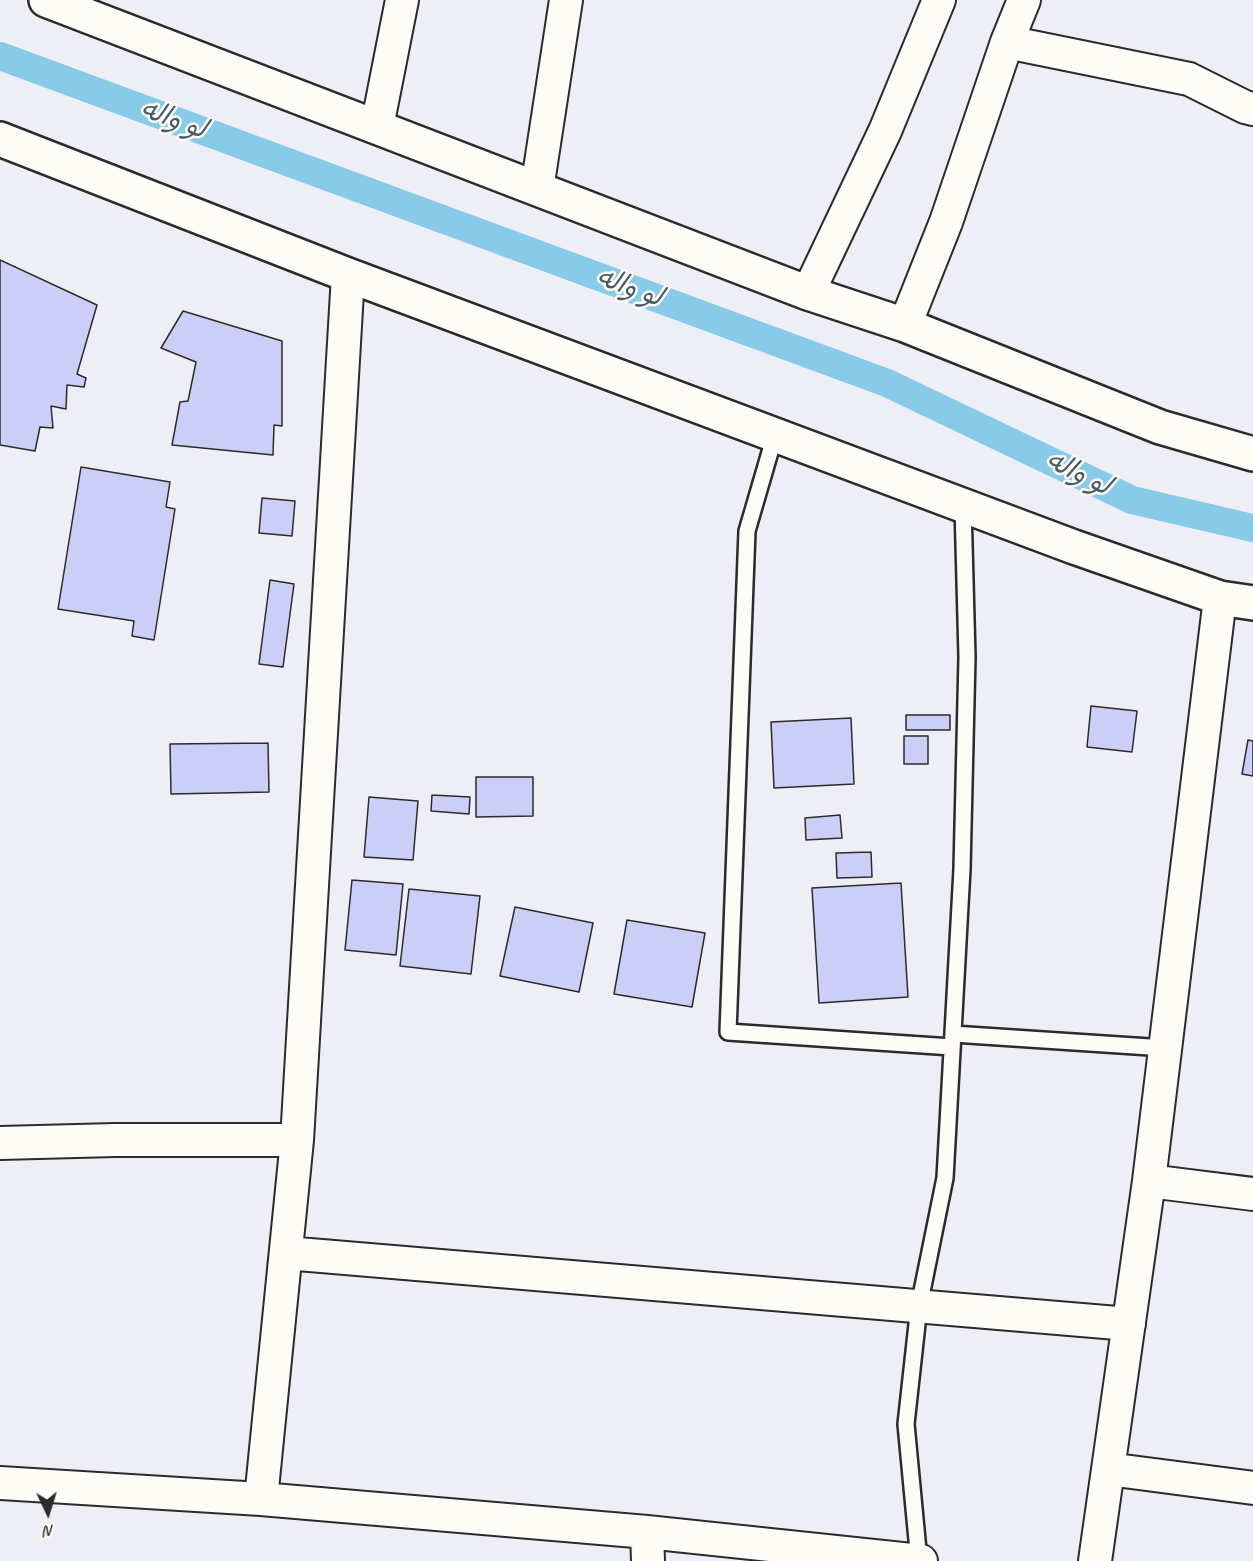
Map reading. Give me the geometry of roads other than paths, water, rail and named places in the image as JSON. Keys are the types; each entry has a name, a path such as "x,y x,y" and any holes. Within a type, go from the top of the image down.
{"street":[{"path":"46,0 807,293 905,325 1160,428 1253,454"},
{"path":"377,127 402,0"},
{"path":"537,189 566,0"},
{"path":"807,293 885,131 939,0"},
{"path":"905,325 946,222 1024,0"},
{"path":"1008,42 1189,80 1253,109"},
{"path":"0,139 348,275 963,506 1220,598 1253,603"},
{"path":"261,1499 297,1140 348,275"},
{"path":"1095,1561 1149,1181 1220,598"},
{"path":"0,1143 115,1140 297,1140"},
{"path":"1149,1181 1253,1194"},
{"path":"286,1253 1129,1324"},
{"path":"1108,1469 1253,1488"},
{"path":"0,1483 261,1499 648,1547 920,1561"}],"lane":[{"path":"775,435 747,531 728,1032 1165,1048"},
{"path":"920,1561 906,1424 919,1306 945,1179 962,869 967,657 963,506"}],"waterway":[{"name":"لو واله","path":"0,56 887,383 1132,500 1253,528"}]}
